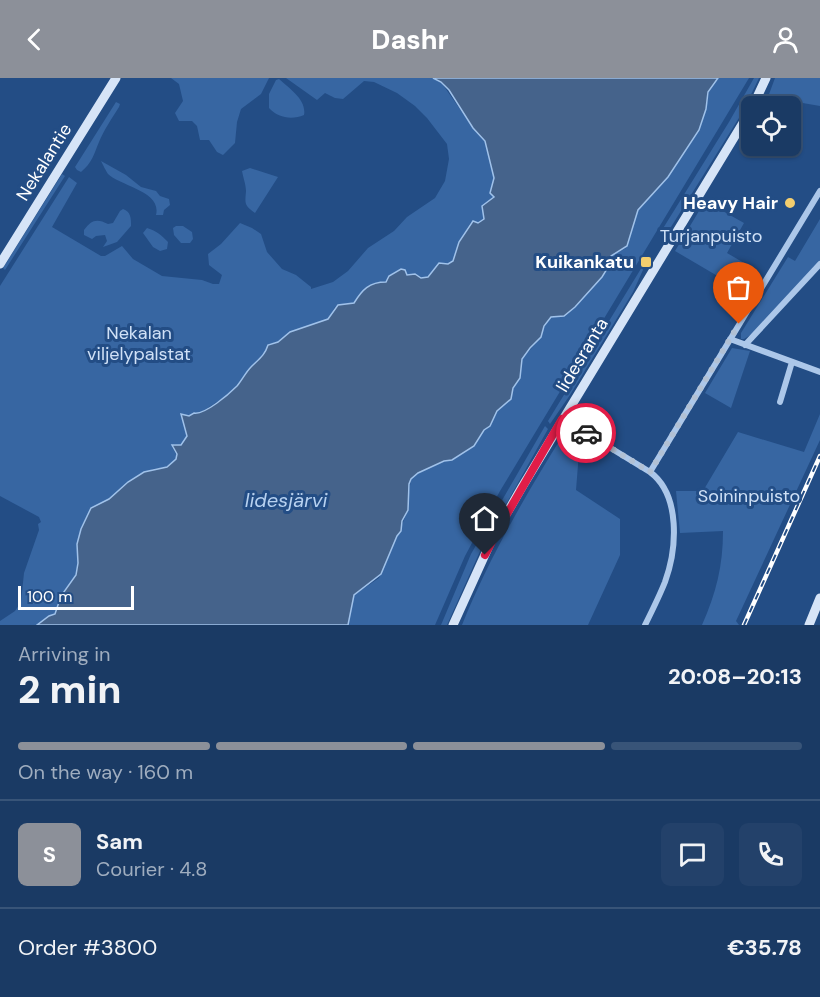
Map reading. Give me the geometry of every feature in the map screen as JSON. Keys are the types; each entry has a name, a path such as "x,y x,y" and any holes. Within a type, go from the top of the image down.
{"main road":[{"name":"Nekalantie","path":"0,264 116,78"},
{"name":"Iidesranta","path":"757,96 766,78"},
{"name":"Iidesranta","path":"453,625 493,537 741,125"},
{"path":"809,625 820,598"}],"street":[{"path":"650,472 820,191"},
{"path":"745,345 820,264"},
{"path":"730,339 820,372"},
{"path":"780,402 792,362"},
{"path":"562,419 650,472 661,481 671,502 672,553 665,581 645,625"}],"green space":[{"path":"171,78 269,78 261,94 241,109 235,143 223,155 217,152 209,140 200,140 197,126 192,121 179,121 175,113 183,101 179,84"},
{"name":"Nekalan viljelypalstat","path":"286,78 433,78 441,82 476,132 485,141 494,178 490,192 494,197 484,204 482,210 485,215 484,219 478,223 471,222 459,242 453,261 448,264 439,263 428,277 407,275 405,270 402,270 394,273 386,282 370,285 354,303 335,307 328,319 290,332 278,342 269,344 264,356 223,398 200,413 189,416 182,414 187,436 181,445 174,444 172,447 177,456 174,462 167,467 153,469 128,482 109,499 91,508 81,528 76,575 61,596 55,614 37,625 0,625 0,621 15,611 21,602 24,573 39,530 38,524 41,522 39,517 0,496 0,286 69,177 77,183 52,227 101,256 122,246 133,259 162,276 219,284 222,275 209,265 208,254 221,244 240,223 261,234 267,252 282,269 296,275 311,289 333,282 348,271 368,248 394,231 407,217 435,198 445,181 449,159 447,144 427,118 397,93 374,82 364,81 343,99 325,93 317,100"},
{"path":"718,78 749,78 500,491 465,556 435,625 348,625 354,595 379,578 385,565 409,508 411,479 418,473 444,461 452,460 474,446 484,430 490,426 497,411 511,398 513,388 520,378 522,359 542,336 543,329 551,317 561,316 575,307 608,269 611,256 626,248 638,210 668,177 699,130 709,92"},
{"path":"754,78 759,78 750,96 744,96"},
{"path":"775,78 820,78 820,106 801,103 801,96 768,96"},
{"path":"279,79 300,99 304,115 285,117 269,108 269,94 276,80"},
{"path":"741,101 741,115 666,235 662,230"},
{"path":"116,102 120,104 119,107 103,133 90,162 81,172 77,170 75,167"},
{"path":"101,161 126,175 141,187 156,191 160,196 169,199 170,205 164,210 163,215 156,215 153,200 147,195 108,174"},
{"path":"250,168 278,177 255,213 246,204 245,199 246,189 242,171"},
{"path":"62,174 65,176 5,270 3,268"},
{"name":"Turjanpuisto","path":"705,201 744,223 727,253 751,267 738,288 675,251"},
{"path":"123,209 131,218 131,226 117,242 103,247 107,241 105,235 92,239 84,235 84,230 92,222 113,223"},
{"path":"820,219 820,261 752,334 741,339 741,333 788,257 795,261"},
{"path":"183,226 192,232 193,239 190,243 181,243 174,235 173,228"},
{"path":"147,228 154,230 168,242 167,249 160,251 153,247 143,233"},
{"path":"642,267 643,270 633,292 550,424 548,421"},
{"path":"732,348 750,351 731,408 705,393"},
{"name":"Soininpuisto","path":"820,414 820,440 736,621 739,625 702,625 718,579 723,531 680,533 676,491 703,491 738,432 804,452"},
{"path":"545,426 548,429 481,549 447,625 441,625 471,554"},
{"path":"569,434 580,440 576,490 620,519 620,555 588,625 462,625 521,504 563,435"}],"water":[{"name":"Iidesjärvi","path":"433,78 718,78 708,92 706,109 699,130 668,177 638,210 627,246 611,256 602,277 575,307 564,316 551,317 544,326 541,337 522,359 520,378 513,388 511,399 497,411 490,426 484,430 474,446 452,460 444,461 418,473 411,479 408,510 402,521 401,531 381,574 354,595 348,625 37,625 55,614 61,596 76,575 77,544 91,508 109,499 128,482 144,472 167,467 176,459 177,454 172,445 181,445 187,436 181,414 189,416 199,413 217,403 237,386 268,345 278,342 290,332 328,319 338,305 354,303 371,285 386,282 389,276 401,269 405,270 407,275 428,277 439,263 448,264 453,261 459,242 473,221 478,223 484,219 482,206 494,197 490,193 494,178 485,141 473,128 449,90"}],"railway":[{"path":"744,625 820,456"}],"way so far":[{"path":"586,433 650,472 739,324"}],"place":[{"name":"Heavy Hair","path":"790,203"},
{"name":"Kuikankatu","path":"646,262"}],"route":[{"path":"485,555 493,537 562,419 586,433"}]}
